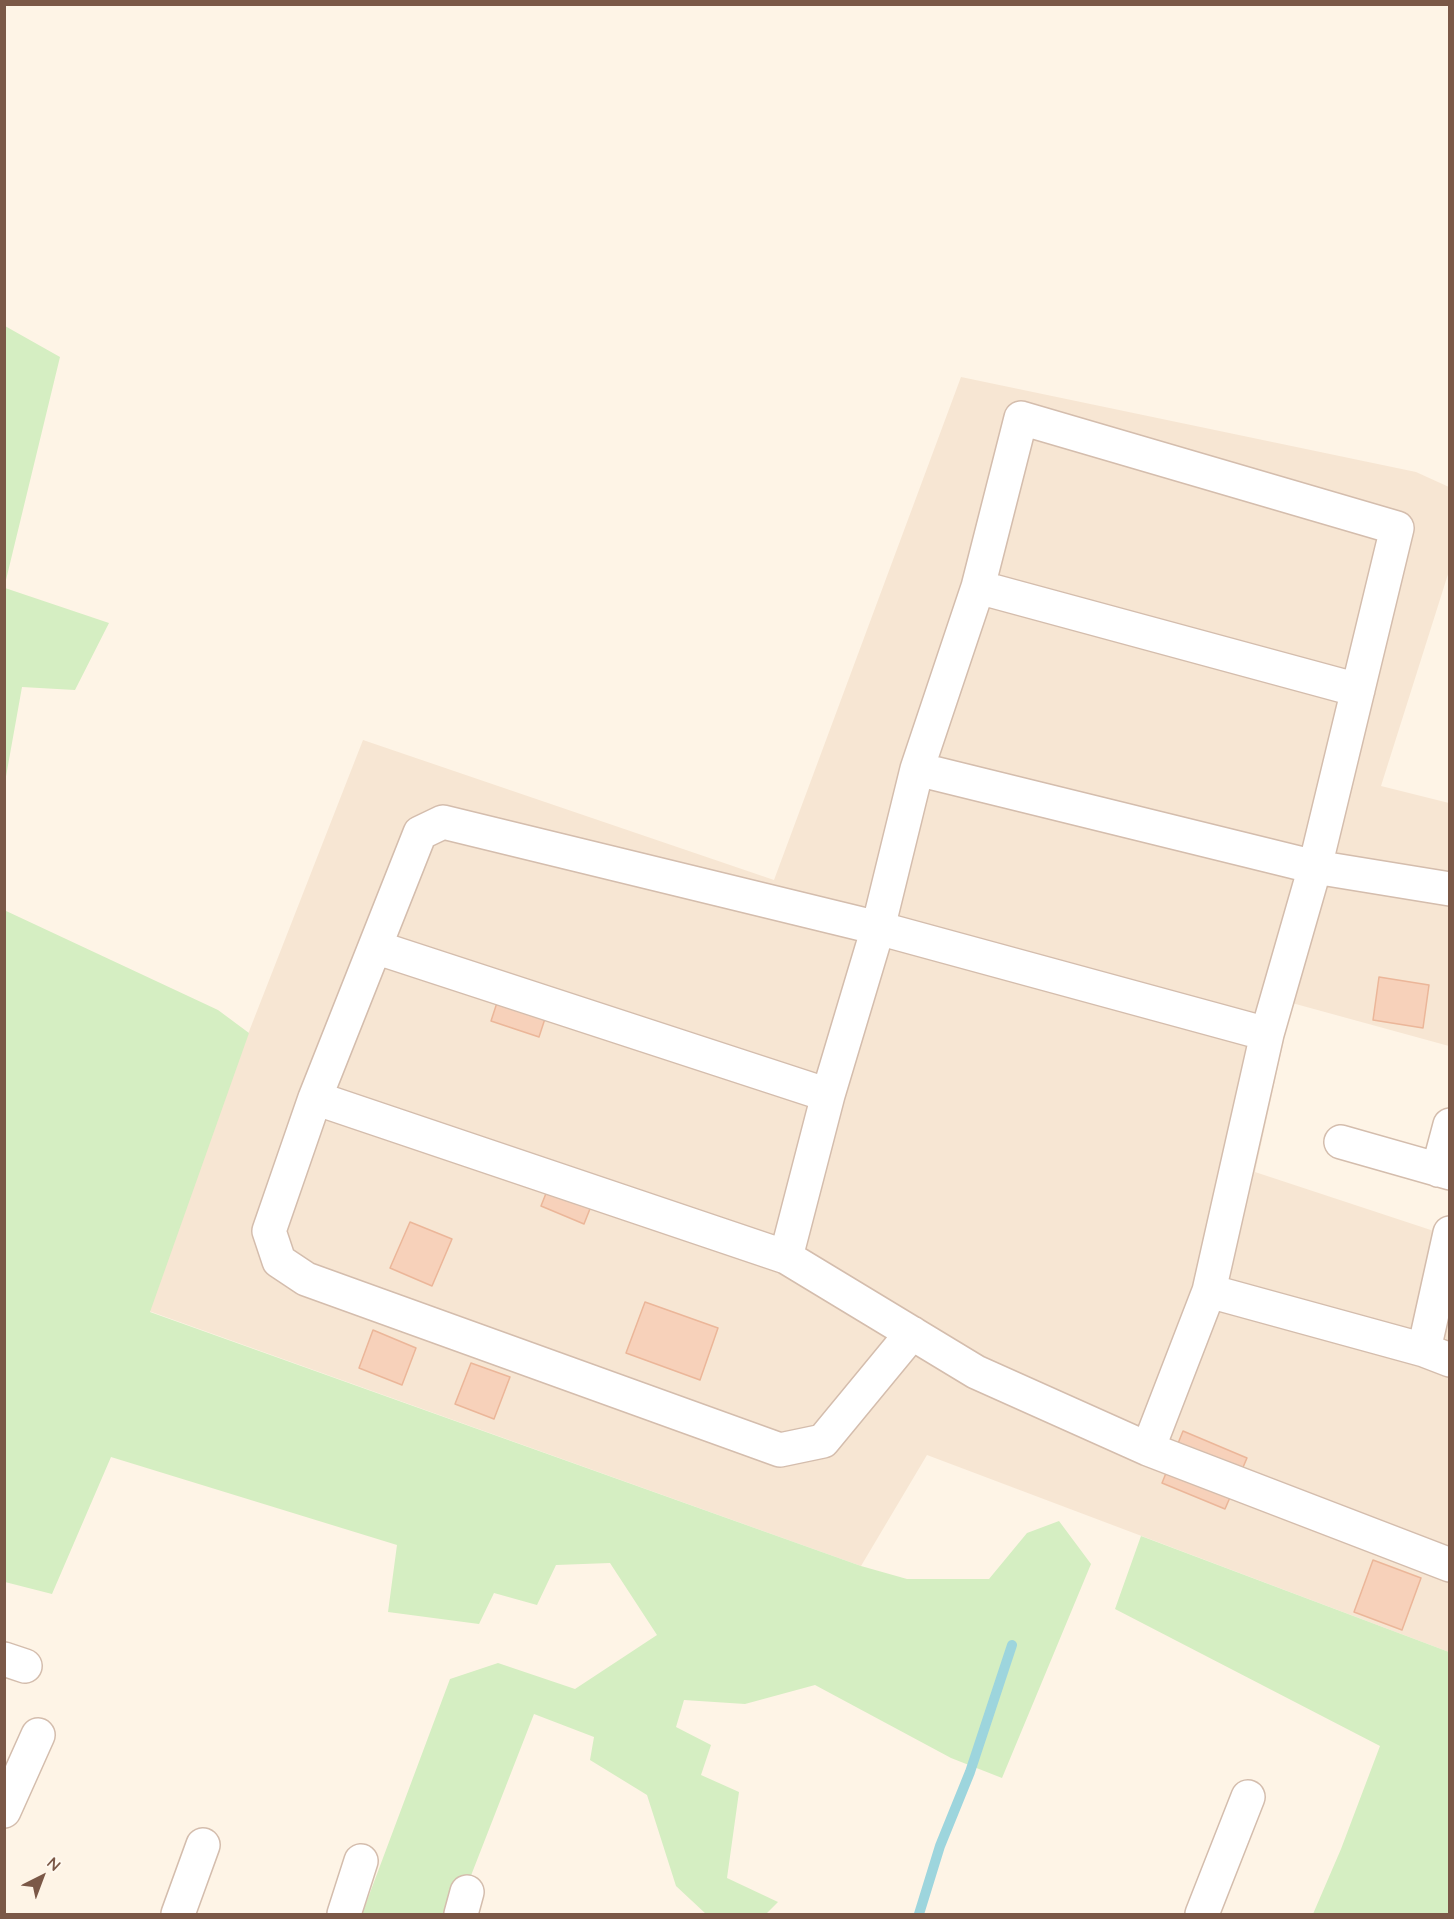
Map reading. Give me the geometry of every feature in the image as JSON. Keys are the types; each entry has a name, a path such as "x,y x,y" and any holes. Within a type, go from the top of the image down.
{"street":[{"path":"786,1257 828,1095 878,928 916,769 978,587 1021,418 1397,528 1315,867 1267,1034 1209,1292 1148,1449"},
{"path":"978,587 1358,690"},
{"path":"916,769 1315,867 1449,889"},
{"path":"912,1333 823,1441 780,1450 306,1279 279,1261 269,1232 315,1098 420,833 443,822 878,928 1267,1034"},
{"path":"375,947 828,1095"},
{"path":"315,1098 786,1257 976,1372 1148,1449 1449,1565"},
{"path":"1341,1142 1444,1172 1449,1125"},
{"path":"1209,1292 1437,1355 1449,1233"},
{"path":"4,1811 38,1735"},
{"path":"1202,1914 1248,1797"},
{"path":"178,1914 203,1845"},
{"path":"344,1914 361,1861"}],"shaded area":[{"path":"961,377 1416,472 1449,487 1449,571 1381,786 1449,803 1449,1046 1292,1003 1255,1172 1449,1236 1449,1652 927,1455 861,1566 149,1311 232,1075 363,740 774,880"}],"green space":[{"path":"5,326 60,357 5,584"},
{"path":"5,588 109,623 75,690 22,687 5,782"},
{"path":"4,910 218,1010 249,1033 150,1312 861,1566 907,1579 989,1579 1027,1533 1059,1521 1091,1564 1002,1778 951,1758 815,1685 745,1704 684,1700 676,1727 711,1745 701,1775 739,1792 727,1878 778,1902 766,1914 706,1914 676,1886 647,1795 590,1760 594,1737 534,1714 456,1914 362,1914 450,1679 498,1663 575,1689 657,1635 610,1563 556,1565 537,1605 494,1593 479,1624 388,1612 397,1545 111,1457 52,1594 5,1582"},
{"path":"1141,1536 1449,1652 1449,1914 1313,1914 1341,1849 1380,1746 1115,1609"}],"building":[{"path":"506,975 554,991 539,1037 491,1021"},
{"path":"1379,977 1429,985 1423,1028 1373,1020"},
{"path":"558,1163 601,1181 584,1224 541,1206"},
{"path":"410,1222 452,1239 432,1286 390,1268"},
{"path":"645,1302 718,1328 700,1380 626,1353"},
{"path":"373,1330 416,1348 402,1385 359,1368"},
{"path":"471,1363 510,1377 494,1419 455,1404"},
{"path":"1183,1431 1247,1458 1225,1509 1162,1483"},
{"path":"1373,1560 1421,1578 1402,1630 1354,1612"}],"waterway":[{"path":"919,1914 940,1846 970,1772 1012,1645"}]}
